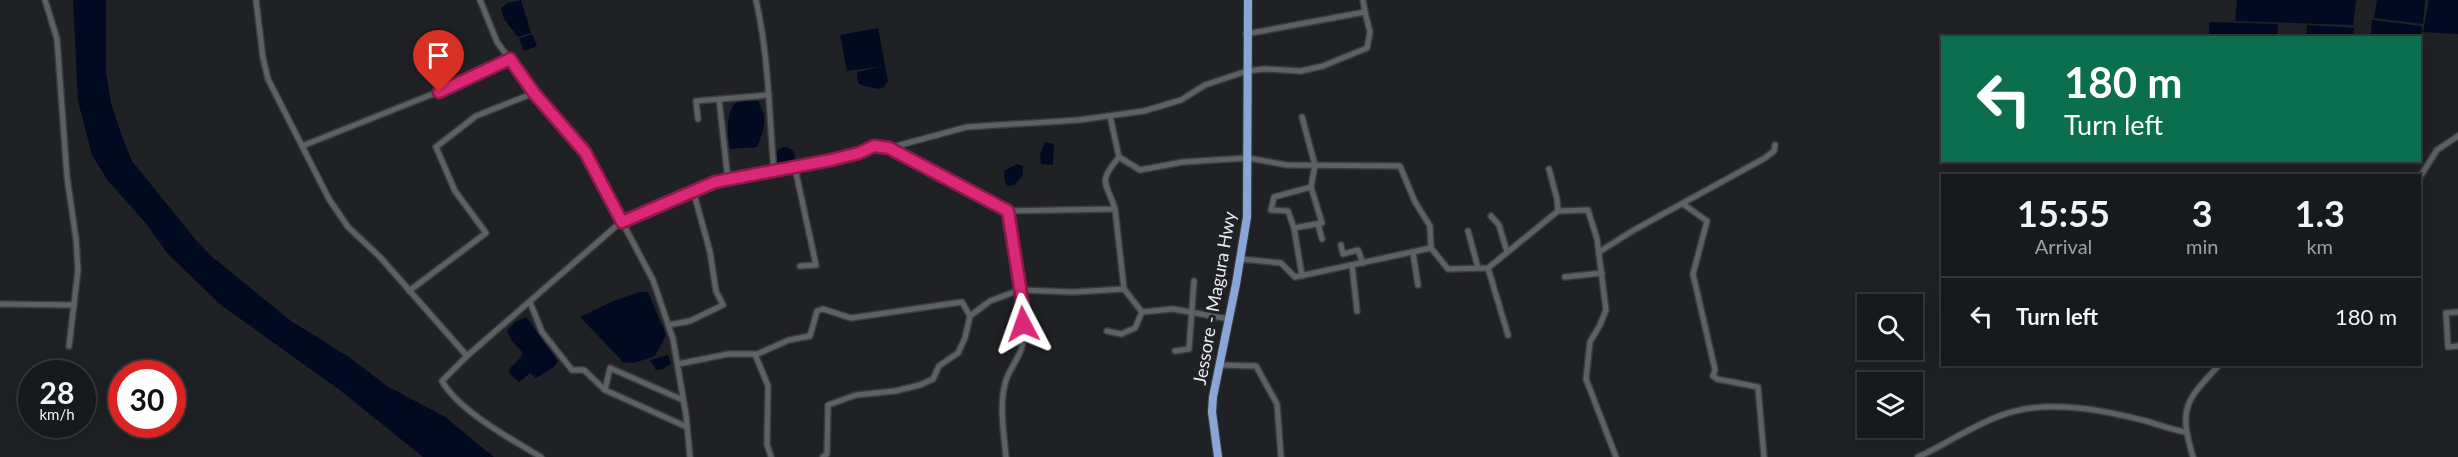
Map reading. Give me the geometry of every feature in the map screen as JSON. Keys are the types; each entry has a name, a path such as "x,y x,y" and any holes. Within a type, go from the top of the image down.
{"highway":[{"name":"Jessore - Magura Hwy","path":"1218,457 1212,412 1247,217 1246,34 1248,0"}],"street":[{"path":"45,0 57,39 68,177 76,239 78,270 69,346"},
{"path":"256,0 268,79 329,199 348,227 380,257 467,356"},
{"path":"480,0 497,42 534,93 585,152 653,280 678,364 690,457"},
{"path":"756,0 762,26 774,172"},
{"path":"889,148 967,127 1110,116 1144,111 1181,100 1204,85 1247,71 1264,69 1301,71 1323,66 1367,48 1370,32 1363,0"},
{"path":"1246,34 1365,12"},
{"path":"302,146 458,84 510,59"},
{"path":"409,291 486,233 455,191 436,147 476,116 534,93"},
{"path":"698,119 696,101 769,94"},
{"path":"719,99 728,180"},
{"path":"1110,116 1119,157 1140,170 1183,162 1248,158 1287,165 1400,166 1415,202 1430,226 1431,248 1448,268 1488,268 1558,211 1588,210 1599,252 1606,310 1590,342 1586,379 1598,405 1616,457"},
{"path":"1294,228 1322,223 1311,187 1315,165 1302,117"},
{"path":"2421,175 2437,150 2458,136"},
{"path":"1599,252 1634,230 1765,158 1774,151 1775,145"},
{"path":"542,457 463,407 448,393 442,381 467,356 622,222 693,190 728,180 859,153 874,146 889,148 1008,211 1115,209"},
{"path":"1119,157 1105,174 1105,188 1115,209 1124,289 1142,312"},
{"path":"795,168 816,265 800,266"},
{"path":"1549,168 1558,211"},
{"path":"1302,276 1294,228 1287,211 1271,210 1274,197 1311,187"},
{"path":"668,325 690,321 723,305 716,291 710,252 693,190"},
{"path":"1683,204 1707,222 1693,274 1715,370 1713,376 1717,379 1758,387 1764,457"},
{"path":"1006,457 1003,408 1005,382 1017,361 1023,343 1023,306 1008,211"},
{"path":"1491,216 1499,225 1507,252"},
{"path":"1318,224 1322,239"},
{"path":"1468,231 1478,268"},
{"path":"1341,245 1343,254 1358,250 1363,263"},
{"path":"1241,260 1281,263 1295,278 1431,248"},
{"path":"1413,253 1418,285"},
{"path":"1352,265 1357,311"},
{"path":"1488,268 1509,335"},
{"path":"1565,277 1602,273"},
{"path":"1175,351 1189,349 1194,281"},
{"path":"826,456 828,405 856,395 920,386 933,379 939,366 958,353 965,338 970,316 990,301 1020,290 1124,289"},
{"path":"530,302 542,332 572,370 584,370 605,390 687,427"},
{"path":"678,364 728,354 755,355 789,340 810,336 817,311 823,309 851,318 962,302 970,316"},
{"path":"0,304 74,305"},
{"path":"1142,312 1173,309 1229,319"},
{"path":"1107,331 1121,334 1135,328 1142,312"},
{"path":"2448,347 2446,313 2458,312"},
{"path":"2439,348 2458,346"},
{"path":"755,355 768,387 767,444 771,457"},
{"path":"1219,365 1256,366 1277,404 1281,457"},
{"path":"2193,457 2186,432 2185,416 2188,402 2218,366"},
{"path":"605,390 610,368 683,400"},
{"path":"1918,457 2006,413 2035,409 2066,408 2114,413 2186,432"}],"water":[{"path":"73,0 106,0 106,73 111,103 123,139 132,161 195,239 211,256 291,321 349,357 387,386 445,417 494,457 423,457 341,391 221,305 167,253 145,222 108,181 92,155 78,101"},
{"path":"521,0 531,33 518,37 504,19 501,8 508,3"},
{"path":"2237,0 2356,0 2353,25 2235,21"},
{"path":"2377,0 2425,0 2423,24 2374,18"},
{"path":"2429,0 2458,0 2458,34 2423,32"},
{"path":"2372,20 2422,26 2421,47 2421,36 2371,36"},
{"path":"2209,22 2278,24 2277,36 2209,36"},
{"path":"2307,25 2354,28 2353,36 2306,36"},
{"path":"878,28 888,81 884,87 878,89 858,83 857,72 884,66 847,71 840,35"},
{"path":"532,34 537,46 524,51 519,39"},
{"path":"758,101 764,118 762,135 757,147 730,149 728,125 730,114 735,103"},
{"path":"1045,142 1054,144 1053,165 1041,164 1040,154"},
{"path":"785,147 792,150 795,157 792,164 785,167 778,164 775,157 778,150"},
{"path":"1017,164 1023,166 1023,175 1014,185 1008,186 1005,182 1004,171"},
{"path":"640,292 648,292 666,335 655,356 634,363 623,362 580,317 613,301"},
{"path":"526,317 558,361 554,367 536,378 530,373 519,382 510,374 509,369 521,357 522,352 507,331 515,322"},
{"path":"668,355 671,364 656,370 650,360"}],"route":[{"path":"439,92 510,59 534,93 585,152 622,222 715,182 787,170 859,153 874,146 889,148 1008,211 1023,306 1023,324"}]}
